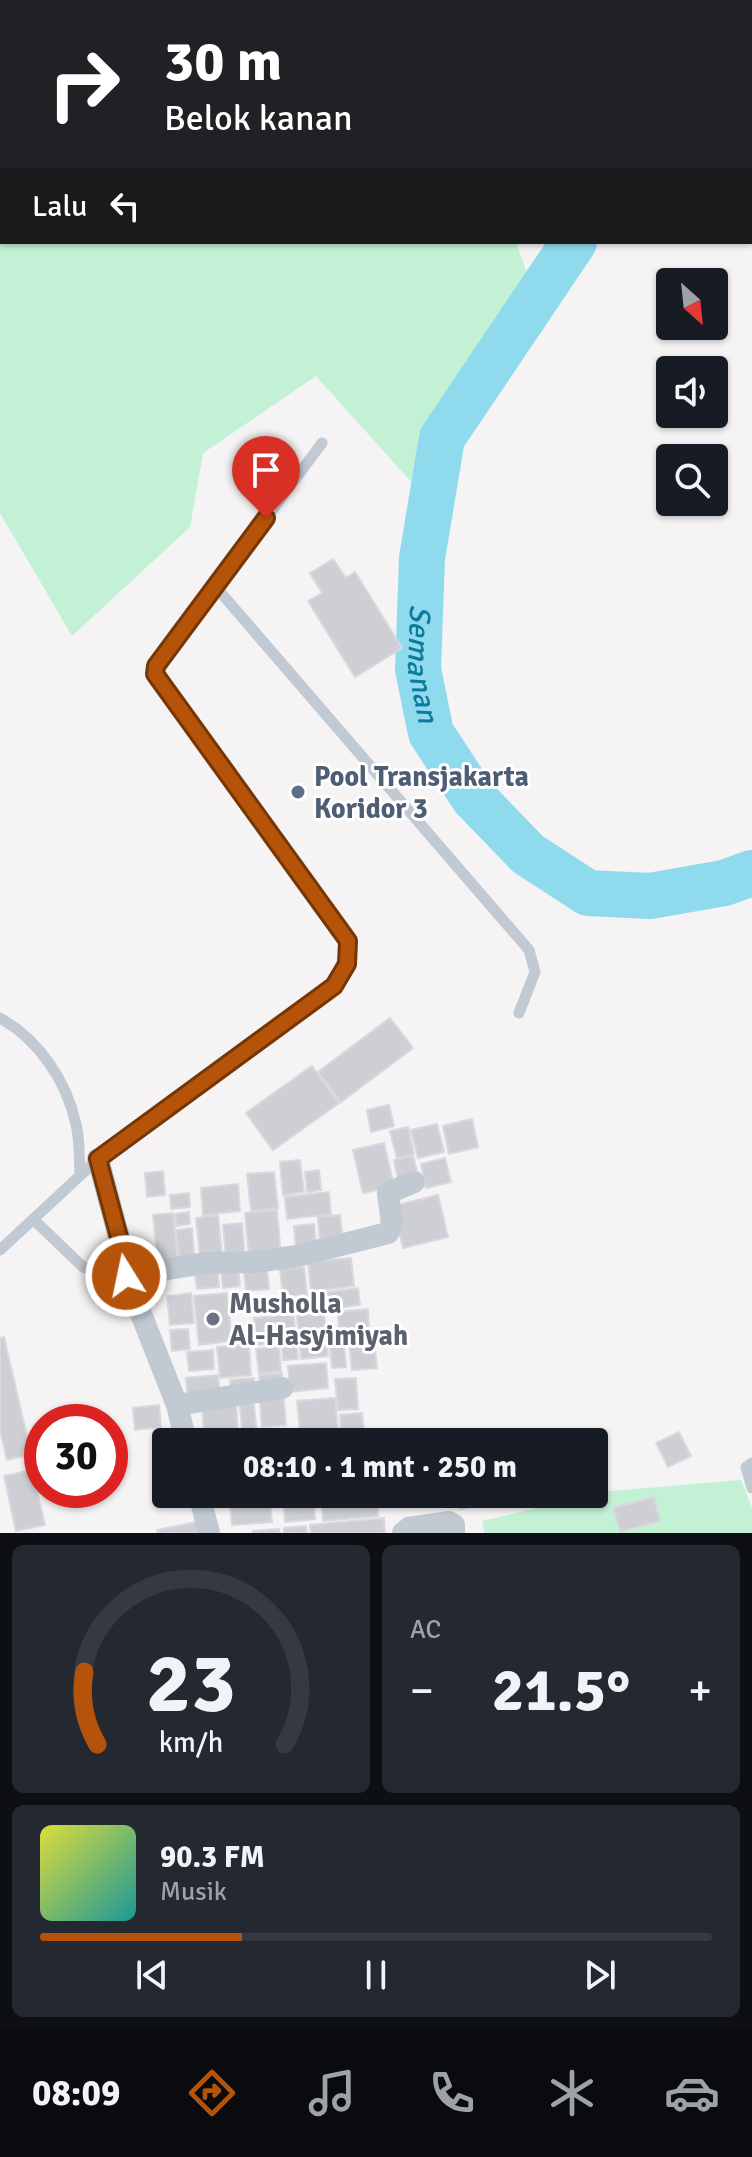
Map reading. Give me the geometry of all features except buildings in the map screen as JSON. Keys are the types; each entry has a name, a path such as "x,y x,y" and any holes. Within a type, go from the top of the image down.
{"street":[{"path":"98,1159 126,1276 177,1405 183,1428"},
{"path":"126,1276 205,1263 256,1262 297,1256 388,1233 392,1224 388,1193 414,1182"},
{"path":"177,1405 282,1388"},
{"path":"203,1508 209,1533"},
{"path":"403,1533 409,1528 449,1522 454,1525 454,1533"}],"lane":[{"path":"0,1250 98,1159 334,986 347,964 348,941 155,674 156,666 322,443"},
{"path":"215,586 529,950 535,972 519,1013"},
{"path":"0,1018 17,1028 47,1059 60,1081 76,1125 80,1174"},
{"path":"34,1220 83,1267 104,1276 126,1276"},
{"path":"752,1463 746,1467 752,1488"}],"green space":[{"path":"0,244 517,244 536,298 414,485 316,376 203,453 190,527 72,636 0,513"},
{"path":"741,1480 752,1508 752,1533 485,1533 482,1521 538,1508 608,1508 608,1492"}],"waterway":[{"name":"Semanan","path":"573,244 442,438 422,558 418,669 431,733 473,797 528,854 588,893 650,896 724,883 752,873"}],"place":[{"name":"Pool Transjakarta Koridor 3","path":"298,792"},
{"name":"Musholla Al-Hasyimiyah","path":"213,1319"}],"route":[{"path":"126,1276 98,1159 334,986 347,964 348,941 155,674 156,666 266,518"}]}
